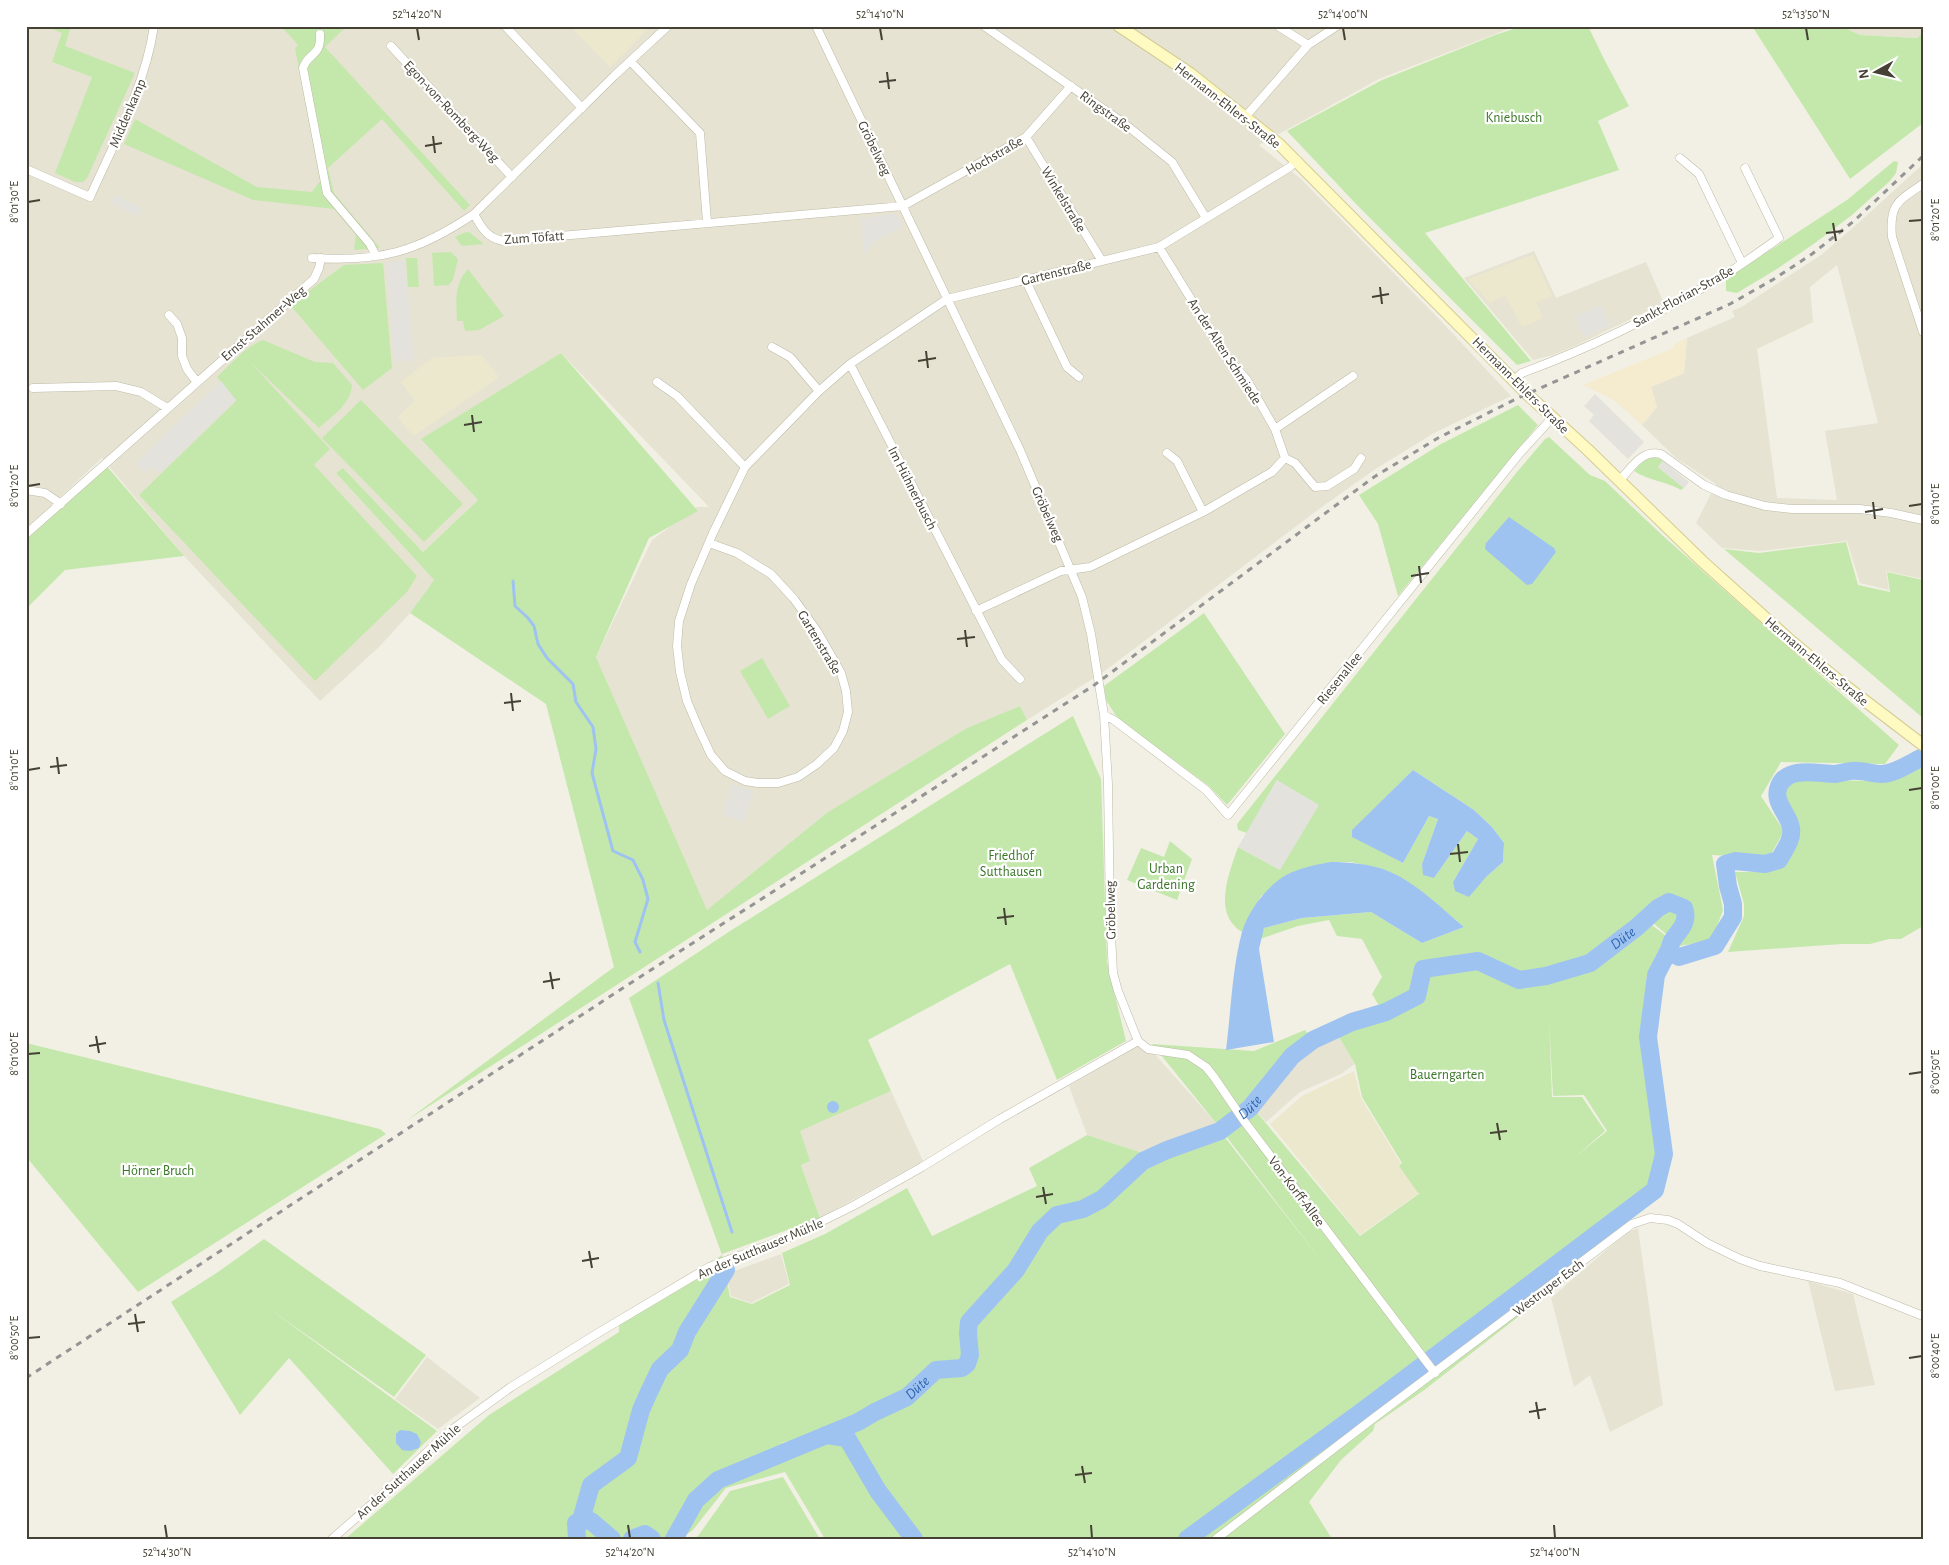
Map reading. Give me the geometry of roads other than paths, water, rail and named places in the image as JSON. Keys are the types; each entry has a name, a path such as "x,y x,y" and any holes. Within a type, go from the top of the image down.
{"street":[{"name":"Middenkamp","path":"26,169 90,197 142,80 150,54 154,26"},
{"path":"506,26 582,108"},
{"path":"320,34 318,51 305,63 303,68 327,193 370,244 376,256 410,249 430,240 474,214 668,26"},
{"name":"Gröbelweg","path":"816,26 1020,450 1072,570 1087,613 1104,715 1108,784 1110,954 1118,991 1138,1041"},
{"name":"Ringstraße","path":"984,26 1125,124 1172,162 1206,218"},
{"name":"Hermann-Ehlers-Straße","path":"1119,26 1191,74 1246,116 1297,160 1552,418 1620,480 1702,561 1791,641 1923,745"},
{"path":"1278,26 1308,45"},
{"path":"1246,116 1308,45 1337,26"},
{"name":"Egon-von-Romberg-Weg","path":"392,46 512,176"},
{"path":"632,62 700,132 707,222"},
{"name":"Hochstraße","path":"902,206 1026,137 1071,86"},
{"name":"Winkelstraße","path":"1026,137 1102,260"},
{"path":"1680,158 1699,174 1742,263"},
{"name":"Gartenstraße","path":"709,543 737,554 771,574 794,599 818,631 841,673 846,691 848,712 843,731 834,748 817,764 798,777 778,783 758,783 745,781 726,771 711,755 687,701 680,672 677,646 679,621 691,584 709,543 745,466 820,391 850,364 947,299 1158,247 1290,167 1297,160"},
{"name":"Sankt-Florian-Straße","path":"1514,380 1522,374 1582,350 1637,323 1719,278 1779,238 1745,168"},
{"path":"1923,184 1902,198 1894,208 1891,220 1892,236 1923,332"},
{"name":"Zum Töfatt","path":"474,214 481,228 488,235 495,240 503,241 902,206"},
{"name":"An der Alten Schmiede","path":"1158,247 1226,356 1247,380 1276,429 1285,458"},
{"name":"Ernst-Stahmer-Weg","path":"26,534 314,278 319,268 316,258 376,256"},
{"path":"1025,280 1067,367 1079,377"},
{"path":"169,315 177,324 182,338 182,356 187,368 196,381"},
{"path":"772,347 790,357 820,391"},
{"name":"Im Hühnerbusch","path":"850,364 1002,660 1020,679"},
{"path":"1276,429 1353,376"},
{"path":"657,382 677,396 745,466"},
{"path":"33,388 116,386 141,392 166,408"},
{"name":"Riesenallee","path":"1104,715 1114,720 1206,790 1228,815 1514,461 1552,418"},
{"path":"1620,480 1642,457 1655,452 1661,454 1704,485 1765,506 1792,509 1860,509 1923,520"},
{"path":"1167,453 1177,461 1203,512"},
{"path":"976,611 1061,571 1090,567 1203,512 1272,472 1285,458 1295,463 1314,486 1328,486 1354,469 1361,458"},
{"path":"26,490 45,493 61,504"},
{"name":"Von-Korff-Allee","path":"1138,1041 1148,1049 1188,1055 1214,1077 1234,1108 1433,1369"},
{"name":"An der Sutthauser Mühle","path":"332,1539 380,1497 446,1434 511,1387 590,1338 709,1267 788,1238 853,1206 922,1167 1000,1119 1138,1041"},
{"name":"Westruper Esch","path":"1216,1539 1433,1369 1632,1224 1650,1218 1673,1222 1707,1243 1760,1266 1840,1283 1923,1316"}],"water":[{"path":"1509,517 1554,548 1556,552 1532,584 1527,585 1485,549 1486,543"},
{"path":"1413,770 1474,810 1492,827 1504,843 1503,862 1486,877 1469,897 1455,891 1453,882 1478,839 1467,831 1434,878 1423,875 1422,864 1438,819 1429,816 1403,863 1352,837 1352,830"},
{"path":"1330,862 1367,865 1399,876 1428,896 1464,927 1422,943 1371,912 1302,918 1264,928 1259,949 1274,1042 1226,1050 1236,961 1242,932 1249,916 1265,892 1286,875"},
{"path":"835,1101 838,1102 838,1112 831,1113 828,1112 827,1105 828,1102"},
{"path":"400,1430 417,1434 421,1442 419,1448 410,1451 402,1450 396,1443 396,1434"}],"waterway":[{"path":"513,581 515,606 534,626 538,644 547,658 573,684 576,702 593,727 596,749 592,773 613,851 633,860 643,880 648,899 635,942 640,952"},
{"name":"Düte","path":"674,1539 696,1500 718,1480 858,1422 907,1397 936,1370 962,1368 967,1364 970,1355 969,1322 1016,1270 1040,1231 1057,1215 1083,1209 1102,1199 1143,1161 1167,1150 1220,1131 1250,1108 1292,1056 1313,1040 1352,1022 1386,1012 1417,996 1423,969 1478,961 1519,980 1546,976 1590,963 1637,927 1658,908 1669,902 1684,908 1685,916 1685,922 1670,947 1671,953 1679,957 1715,946 1733,917 1733,904 1725,864 1735,861 1765,864 1779,860 1789,841 1790,823 1779,803 1777,792 1783,779 1789,775 1804,772 1835,774 1849,771 1864,771 1886,774 1923,757"},
{"name":"Düte","path":"1187,1539 1361,1412 1655,1190 1664,1154 1648,1037 1656,975 1670,948"},
{"path":"658,983 664,1020 732,1232"},
{"name":"Düte","path":"581,1520 591,1485 628,1458 641,1410 660,1369 680,1350 687,1332 726,1270"},
{"name":"Düte","path":"826,1435 847,1438 878,1491 914,1539"},
{"name":"Düte","path":"577,1539 576,1523 581,1520 591,1521 612,1539"},
{"name":"Düte","path":"632,1539 645,1534 652,1539"}],"railway":[{"path":"26,1378 626,986 1093,686 1374,477 1438,438 1518,398 1730,304 1774,279 1812,254 1854,221 1923,156"}],"park label":[{"name":"Kniebusch","path":"1514,117"},
{"name":"Friedhof Sutthausen","path":"1011,864"},
{"name":"Urban Gardening","path":"1166,876"},
{"name":"Bauerngarten","path":"1447,1074"},
{"name":"Hörner Bruch","path":"158,1170"}]}
